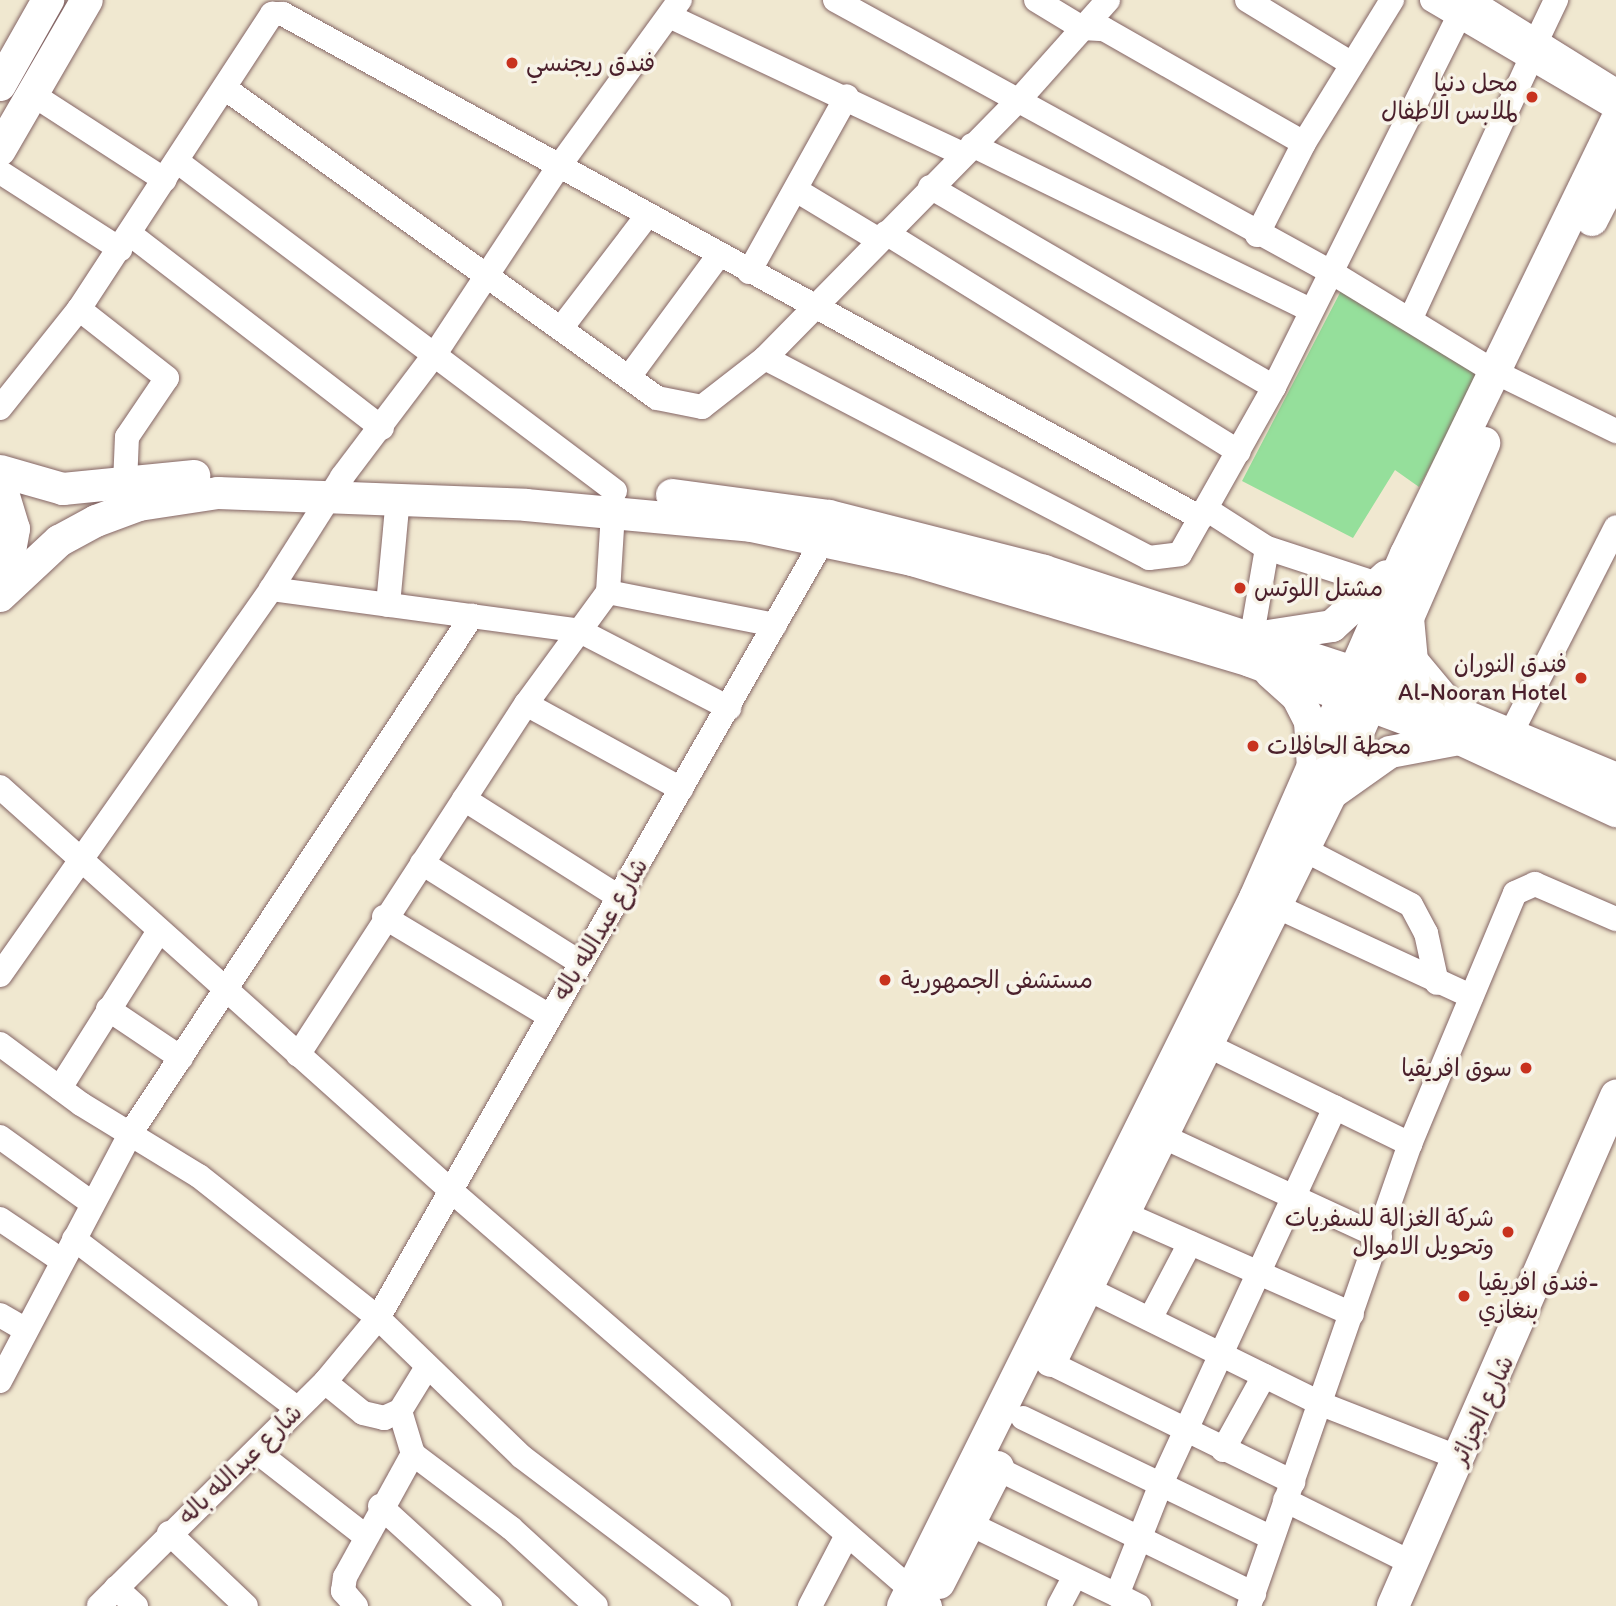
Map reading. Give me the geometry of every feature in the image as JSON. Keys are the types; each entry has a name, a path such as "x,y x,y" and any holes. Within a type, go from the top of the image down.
{"main road":[{"path":"0,85 48,0"},
{"path":"0,150 87,0"},
{"path":"1363,689 1408,611 1504,376 1616,122"},
{"path":"0,471 63,489 180,476 614,501 823,540 1246,643 1308,634 1332,626 1380,585 1406,554 1616,173"},
{"path":"0,483 14,529 1,594"},
{"path":"1,594 60,541 139,505 218,493 336,486 398,498 754,504 909,533 1246,643 1462,727 1616,811"},
{"path":"920,1603 1322,787 1363,689 1406,554"},
{"path":"1408,611 1412,661 1424,682 1462,727"},
{"path":"920,1603 970,1524 1164,1137 1200,1037 1278,907 1305,850 1322,787 1310,722 1297,696 1246,643"},
{"path":"1322,787 1390,752 1462,727 1510,735 1616,779"},
{"name":"شارع الجزائر","path":"1393,1606 1616,1096"}],"street":[{"path":"835,0 1016,103 1257,235 1331,272 1504,376 1616,431"},
{"path":"1036,0 1082,28 1104,29 1304,143"},
{"path":"226,89 629,377 674,406 702,407 765,358 812,305 1016,103 1108,0"},
{"path":"1247,0 1352,64"},
{"path":"1257,235 1304,143 1392,0"},
{"path":"1432,0 1465,6 1616,108"},
{"path":"1411,318 1556,0"},
{"path":"765,358 1149,558 1180,554 1274,387 1465,6"},
{"path":"0,975 80,857 271,589 336,486 435,354 557,169 674,8 847,96 967,149 1311,310"},
{"path":"0,408 79,309 226,89 272,14 283,14 557,169 1267,548 1380,585"},
{"path":"1533,53 1616,91"},
{"path":"32,94 172,171 435,354 614,501 608,592 526,704 384,916 298,1055"},
{"path":"749,272 847,96"},
{"path":"0,172 125,241 382,428"},
{"path":"929,187 1274,387"},
{"path":"796,190 882,236 1239,452"},
{"path":"562,327 647,216"},
{"path":"629,377 719,255"},
{"path":"79,309 167,379 127,437 125,484"},
{"path":"388,605 398,498"},
{"path":"1510,735 1616,527"},
{"name":"شارع عبدالله باله","path":"99,1606 169,1533 256,1451 297,1408 386,1327 448,1188 579,962 620,897 823,540"},
{"path":"1246,643 1267,548"},
{"path":"271,589 580,631 729,708"},
{"path":"608,592 775,625"},
{"path":"0,1381 130,1134 472,616"},
{"path":"526,704 681,789"},
{"path":"0,787 226,992 920,1603"},
{"path":"464,799 620,897"},
{"path":"1305,850 1411,905 1426,933 1437,983"},
{"path":"422,863 579,962"},
{"path":"998,1469 1139,1539 1252,1600 1289,1491 1324,1405 1410,1144 1471,996 1521,886 1535,884 1616,919"},
{"path":"1278,907 1437,983 1471,996"},
{"path":"384,916 548,1015"},
{"path":"60,1088 159,931"},
{"path":"108,1009 181,1058"},
{"path":"1200,1037 1410,1144"},
{"path":"0,1044 60,1088 199,1176 386,1327 521,1456 719,1606"},
{"path":"970,1524 1128,1601 1139,1539 1182,1431 1219,1354 1263,1275 1335,1107"},
{"path":"0,1137 92,1203"},
{"path":"1164,1137 1296,1202 1380,1237"},
{"path":"1125,1214 1352,1314"},
{"path":"0,1219 68,1250 297,1408"},
{"path":"1150,1319 1190,1243"},
{"path":"1088,1289 1324,1405 1459,1458"},
{"path":"0,1315 26,1330"},
{"path":"1050,1363 1223,1450 1412,1563"},
{"path":"325,1382 363,1413 384,1418 400,1411 427,1367"},
{"path":"1223,1450 1264,1376"},
{"path":"400,1411 413,1454 512,1528 596,1606"},
{"path":"1023,1418 1272,1538"},
{"path":"256,1451 365,1536"},
{"path":"356,1606 343,1585 380,1506 413,1454"},
{"path":"380,1506 490,1606"},
{"path":"169,1533 246,1606"},
{"path":"810,1606 846,1537"},
{"path":"1059,1606 1074,1576"},
{"path":"116,1588 136,1606"}],"green space":[{"path":"1343,287 1483,370 1419,487 1395,470 1353,538 1242,481"}],"place":[{"name":"فندق ريجنسي","path":"512,63"},
{"name":"محل دنيا لملابس الاطفال","path":"1532,97"},
{"name":"مشتل اللوتس","path":"1240,588"},
{"name":"فندق النوران Al-Nooran Hotel","path":"1581,678"},
{"name":"محطة الحافلات","path":"1253,746"},
{"name":"مستشفى الجمهورية","path":"885,980"},
{"name":"سوق افريقيا","path":"1526,1068"},
{"name":"شركة الغزالة للسفريات وتحويل الاموال","path":"1508,1232"},
{"name":"فندق افريقيا- بنغازي","path":"1464,1296"}]}
